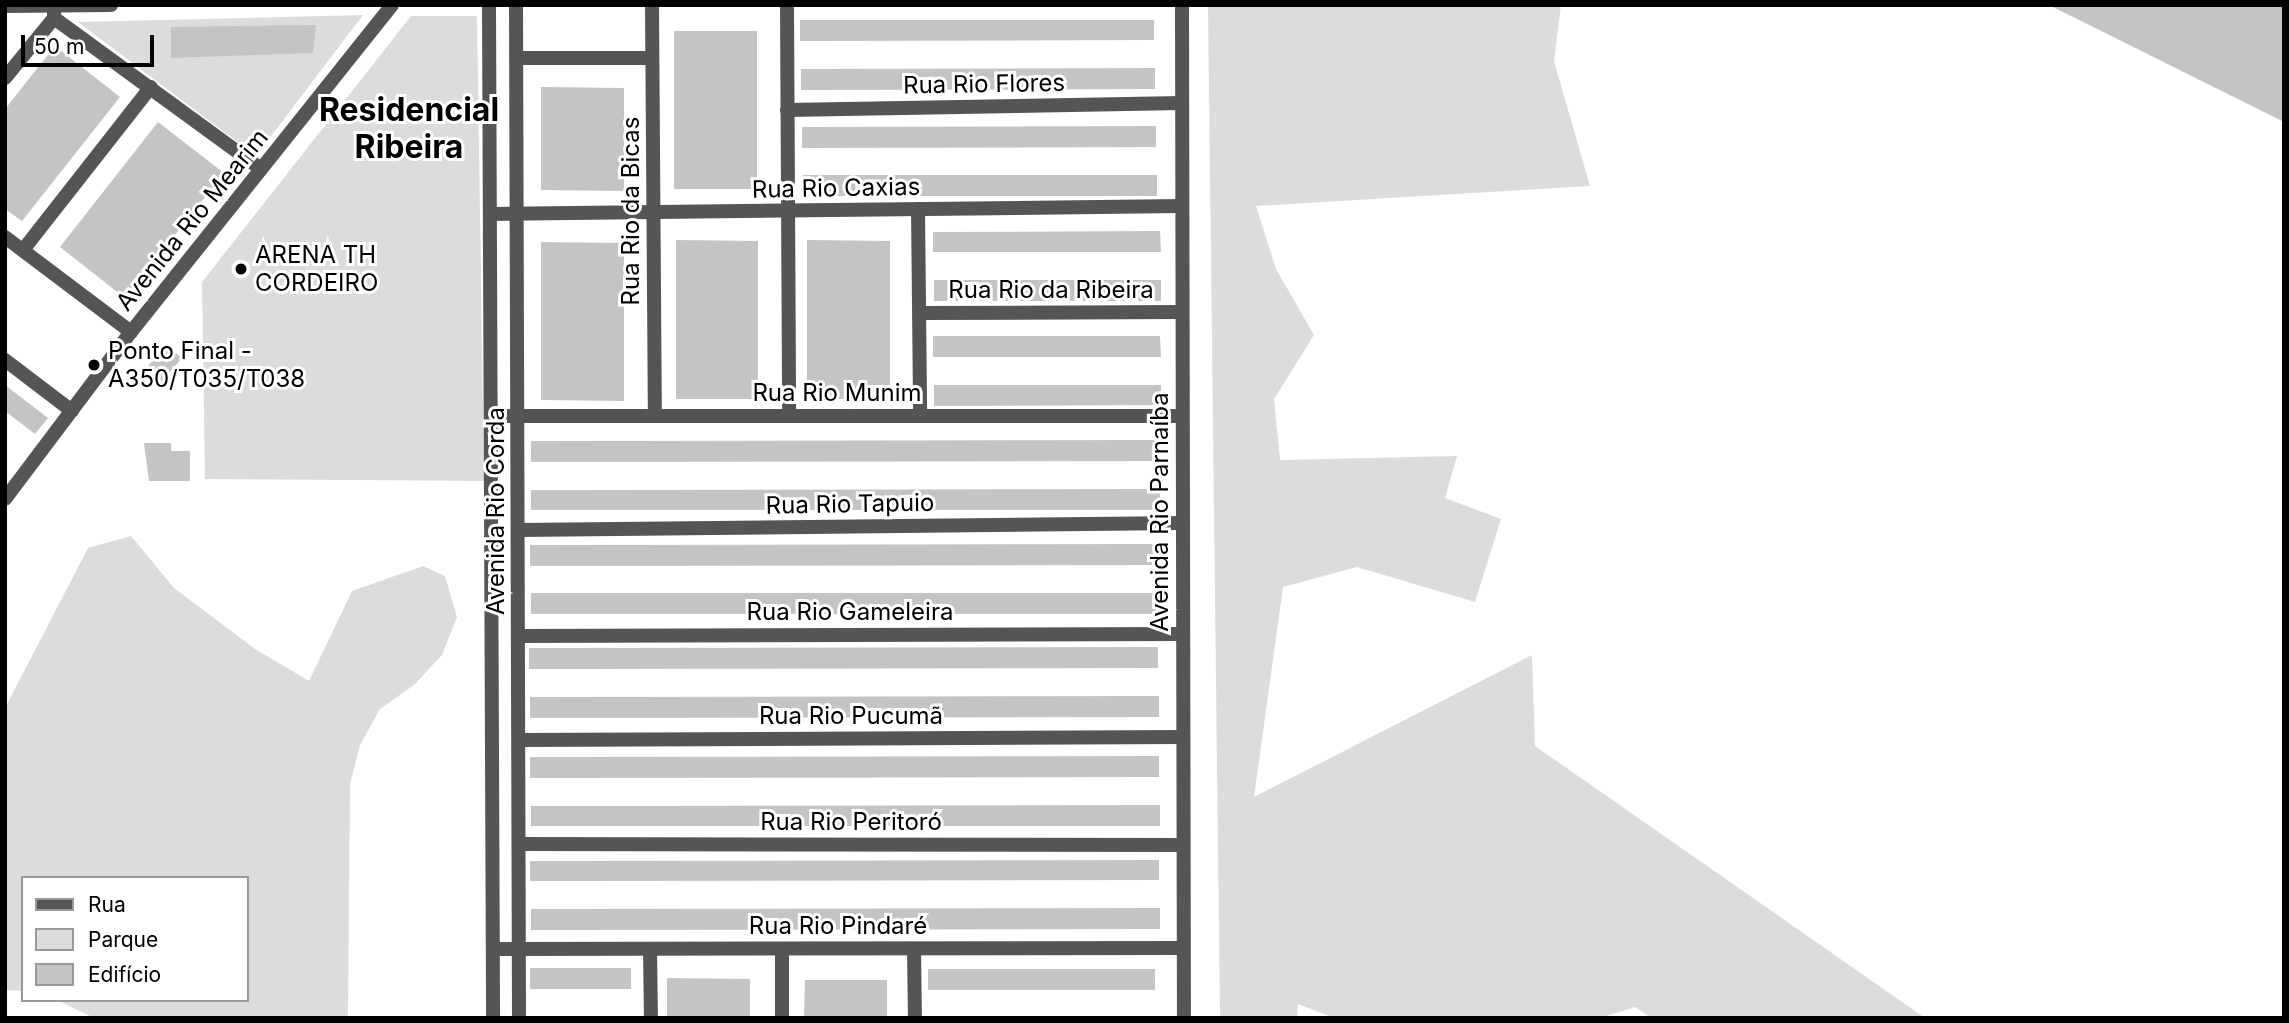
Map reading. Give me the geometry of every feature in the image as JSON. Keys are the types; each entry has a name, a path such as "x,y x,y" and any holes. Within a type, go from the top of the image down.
{"street":[{"path":"5,6 54,12 111,5"},
{"name":"Avenida Rio Mearim","path":"6,498 131,332 392,5"},
{"name":"Avenida Rio Corda","path":"489,5 493,1018"},
{"name":"Avenida Rio Corda","path":"516,5 519,1018"},
{"name":"Rua Rio da Bicas","path":"652,5 655,416"},
{"path":"787,5 789,416"},
{"name":"Avenida Rio Parnaíba","path":"1182,5 1184,1018"},
{"path":"5,78 54,12"},
{"path":"54,12 261,169"},
{"path":"517,58 652,58"},
{"path":"23,250 151,87"},
{"name":"Rua Rio Flores","path":"787,110 1182,103"},
{"name":"Rua Rio Caxias","path":"490,214 1182,206"},
{"path":"918,209 920,416"},
{"path":"5,237 131,332"},
{"name":"Rua Rio da Ribeira","path":"920,313 1182,312"},
{"path":"5,360 72,411"},
{"name":"Rua Rio Munim","path":"491,416 1182,416"},
{"name":"Rua Rio Tapuio","path":"518,530 1183,523"},
{"name":"Rua Rio Gameleira","path":"518,636 1183,634"},
{"name":"Rua Rio Pucumã","path":"519,740 1183,737"},
{"name":"Rua Rio Peritoró","path":"519,844 1183,845"},
{"name":"Rua Rio Pindaré","path":"493,949 1183,948"},
{"path":"650,949 651,1018"},
{"path":"782,949 782,1018"},
{"path":"914,949 915,1018"}],"green space":[{"path":"1208,5 1561,5 1554,61 1590,186 1256,206 1276,269 1314,335 1274,399 1280,460 1457,456 1445,498 1501,519 1475,602 1357,567 1283,587 1254,797 1532,655 1535,746 1925,1018 1651,1018 1635,1007 1600,1018 1334,1018 1298,1004 1297,1018 1220,1018"},
{"path":"363,15 256,156 78,22"},
{"path":"411,16 477,16 484,481 205,479 202,282"},
{"path":"131,536 174,588 255,649 309,681 352,591 423,566 445,576 457,617 442,655 414,685 380,709 360,745 350,784 348,1018 94,1018 61,1002 248,1002 248,876 21,876 21,991 5,990 5,708 88,548"}],"building":[{"path":"2049,5 2284,5 2284,122"},
{"path":"800,20 1154,20 1154,40 800,41"},
{"path":"316,25 313,53 171,58 171,27"},
{"path":"674,31 757,31 757,189 674,189"},
{"path":"55,46 120,97 22,221 5,209 5,109"},
{"path":"1155,68 1155,89 801,90 801,69"},
{"path":"541,87 624,88 624,191 541,190"},
{"path":"158,122 224,173 125,298 60,247"},
{"path":"1156,126 1156,147 802,148 802,127"},
{"path":"803,175 1157,175 1157,196 803,196"},
{"path":"1160,231 1161,252 933,252 933,232"},
{"path":"676,240 758,241 758,399 676,399"},
{"path":"807,240 890,241 890,399 807,399"},
{"path":"541,242 624,243 624,401 541,400"},
{"path":"934,280 1161,280 1161,301 934,301"},
{"path":"933,336 1160,336 1161,357 933,357"},
{"path":"166,345 182,358 157,387 141,374"},
{"path":"5,385 48,418 35,434 5,411"},
{"path":"934,385 1161,385 1161,405 934,406"},
{"path":"1159,440 1160,461 531,462 531,441"},
{"path":"144,443 171,443 171,451 190,451 190,481 149,481"},
{"path":"1160,489 1160,510 531,510 531,490"},
{"path":"1159,544 1159,565 530,566 530,545"},
{"path":"531,593 1159,593 1159,614 531,614"},
{"path":"1158,647 1158,668 529,669 529,648"},
{"path":"1159,696 1159,717 530,718 530,697"},
{"path":"1159,756 1159,777 530,778 530,757"},
{"path":"1160,805 1160,826 531,826 531,806"},
{"path":"1159,860 1159,880 530,881 530,861"},
{"path":"1160,908 1160,929 531,930 531,909"},
{"path":"530,968 631,968 631,989 530,989"},
{"path":"928,969 1155,969 1155,990 928,990"},
{"path":"667,978 750,979 750,1018 667,1018"},
{"path":"805,980 887,980 887,1018 804,1018"}],"place":[{"name":"ARENA TH CORDEIRO","path":"241,269"},
{"name":"Ponto Final - A350/T035/T038","path":"94,365"}],"district":[{"name":"Residencial Ribeira","path":"409,130"}]}
